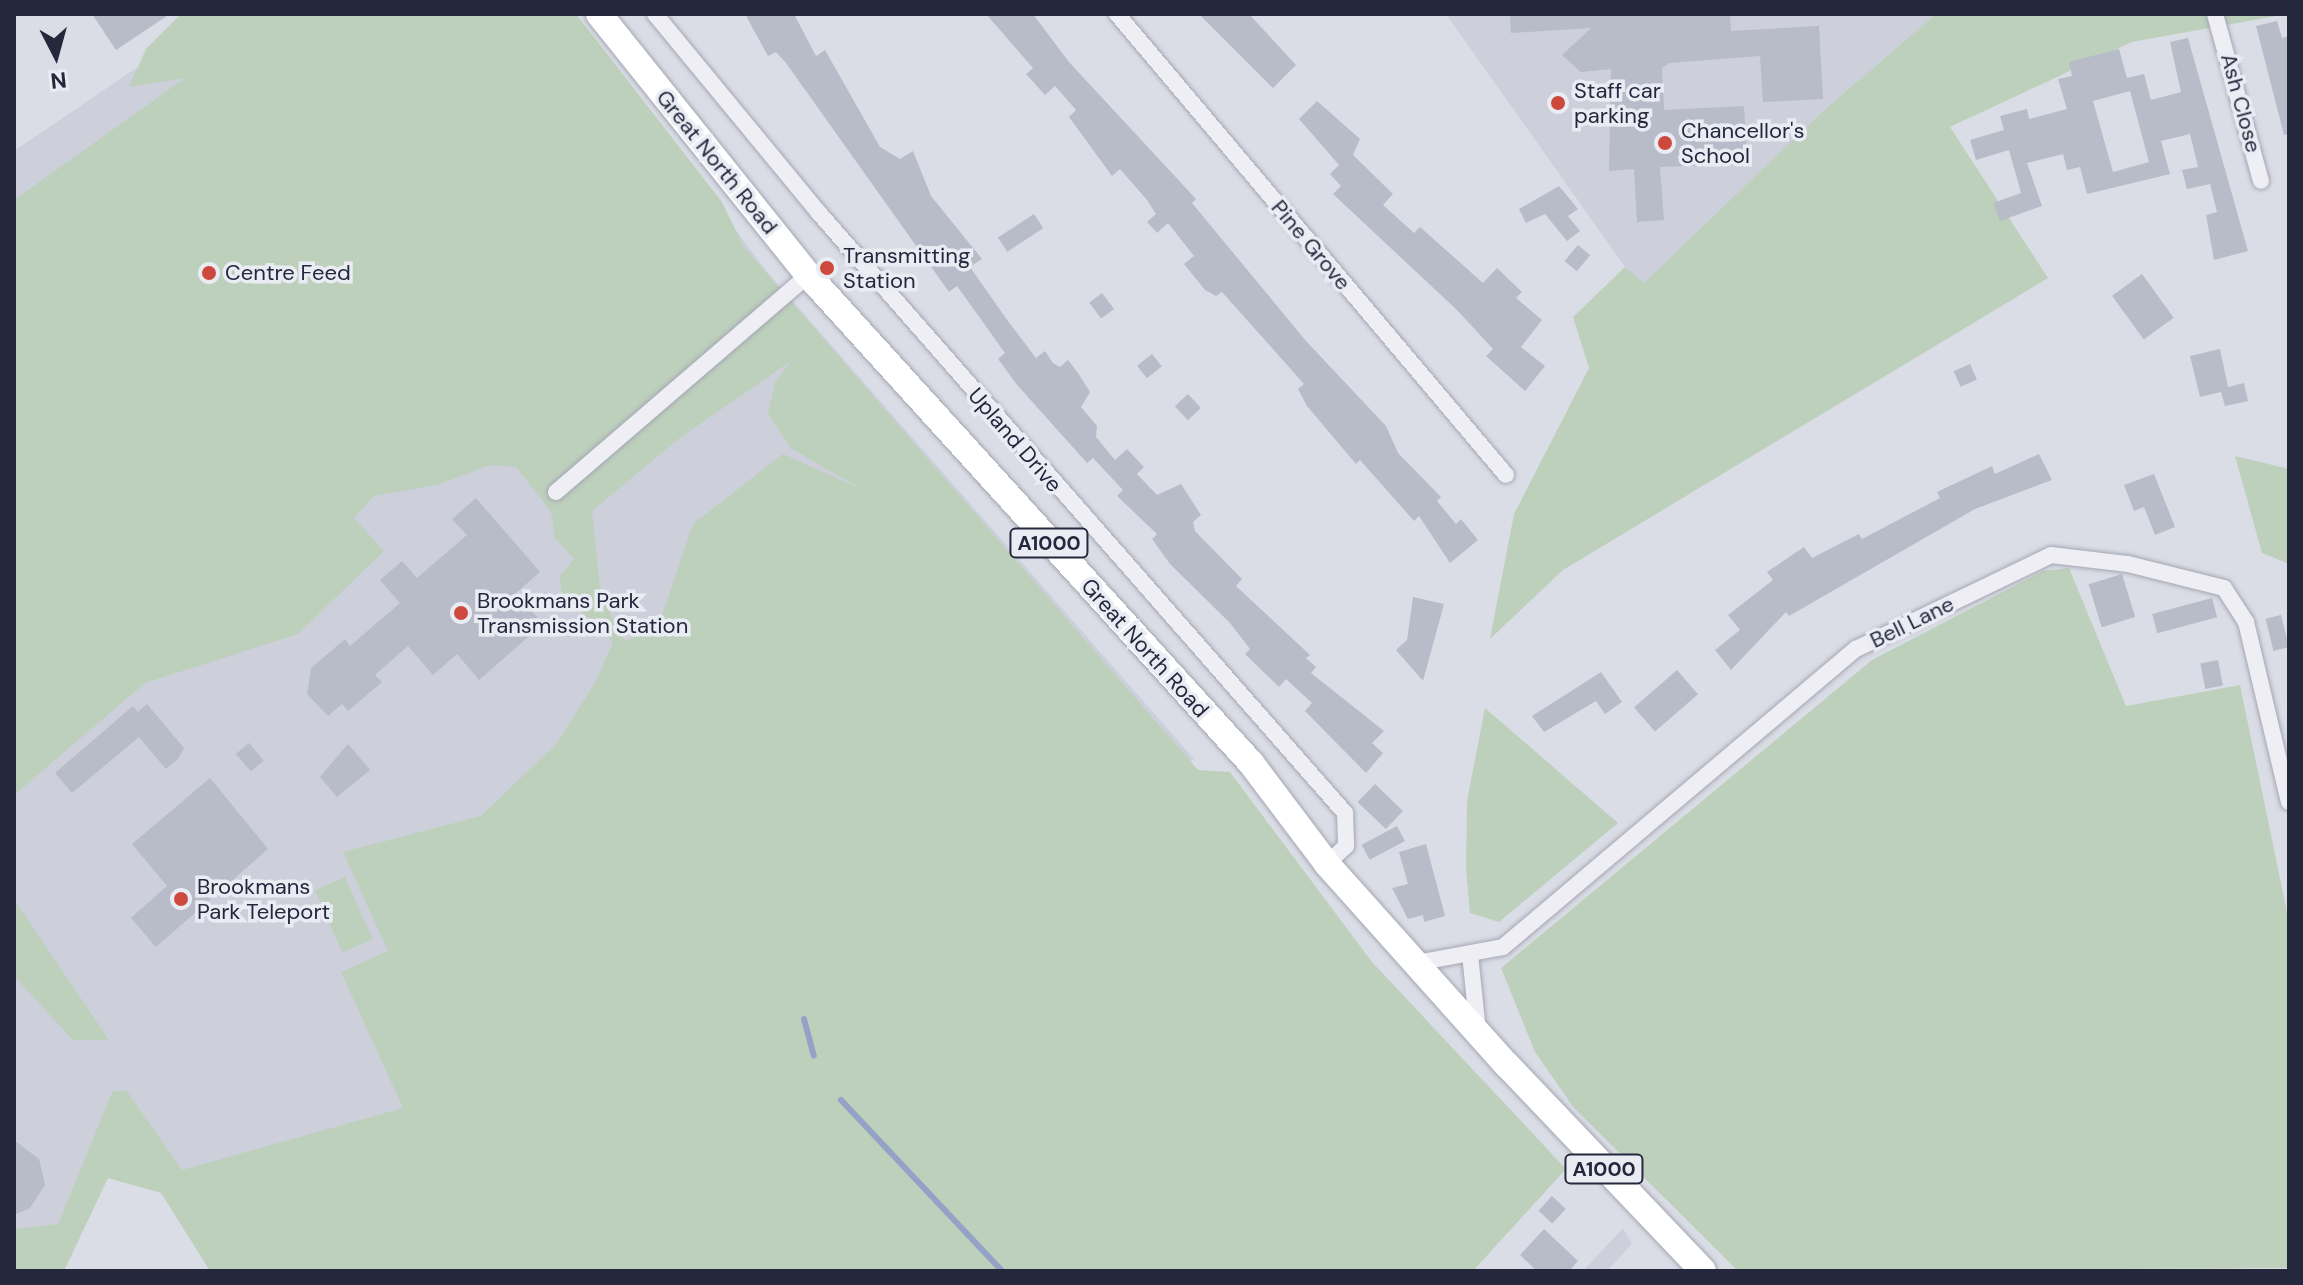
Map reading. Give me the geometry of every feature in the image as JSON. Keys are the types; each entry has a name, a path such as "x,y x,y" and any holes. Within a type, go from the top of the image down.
{"main road":[{"name":"Great North Road","path":"599,14 808,275 1251,763 1327,864 1478,1032 1703,1271"}],"street":[{"name":"Upland Drive","path":"655,14 830,225 1345,813 1346,846 1327,864"},
{"name":"Pine Grove","path":"1117,14 1506,475"},
{"name":"Ash Close","path":"2218,19 2261,181"},
{"path":"556,492 808,275"},
{"name":"Bell Lane","path":"1416,963 1503,947 1565,898 1856,649 2051,555 2128,564 2224,588 2231,595 2246,622 2289,802"},
{"path":"1470,954 1478,1032"}],"shaded area":[{"name":"Brookmans Park Transmission Station","path":"216,14 572,14 769,274 1194,759 1034,875 226,1271 112,1092 42,1264 14,1255 14,151"},
{"name":"Chancellor's School","path":"1446,14 1936,14 1823,111 1644,284 1625,267"},
{"path":"1623,1228 1632,1244 1607,1271 1583,1271"}],"green space":[{"name":"Brookmans Park Transmission Station","path":"181,14 576,14 722,202 744,247 1198,770 1230,772 1372,962 1566,1169 1473,1271 210,1271 161,1193 108,1178 64,1271 14,1271 14,1229 58,1224 112,1092 126,1090 182,1170 403,1108 341,972 388,951 343,852 481,816 557,743 596,681 613,642 561,591 560,576 574,559 555,538 551,512 516,467 490,465 437,485 374,496 354,518 384,551 298,634 145,683 14,795 14,200 185,78 129,87 146,49","holes":["791,361 775,382 768,414 791,448 859,488 783,454 693,524 658,627 625,641 601,596 592,511 681,437"]},
{"path":"1936,14 2287,14 2132,42 1950,127 2048,278 1563,570 1490,639 1514,514 1589,368 1573,317 1625,267 1644,283 1823,111"},
{"path":"2235,456 2289,469 2289,564 2262,553"},
{"path":"2069,568 2126,706 2240,685 2289,922 2289,1268 1738,1271 1574,1108 1535,1052 1501,968 1872,660 2043,571"},
{"path":"1485,708 1618,823 1499,922 1470,913 1466,869 1467,801"},
{"path":"345,877 373,939 343,953 315,890"},
{"path":"14,899 109,1040 73,1040 14,976"}],"building":[{"path":"92,14 170,14 116,50"},
{"path":"745,14 794,14 816,56 825,50 880,147 900,159 913,151 931,196 982,259 970,267 1005,317 1036,358 1045,351 1053,363 1060,367 1068,360 1078,373 1090,392 1081,407 1097,426 1096,437 1115,460 1127,449 1144,467 1137,474 1157,495 1181,484 1201,515 1193,522 1195,531 1242,579 1236,586 1310,655 1306,658 1316,667 1311,673 1384,731 1372,743 1383,753 1366,773 1305,711 1312,703 1286,679 1279,687 1245,654 1250,649 1230,623 1170,564 1152,539 1157,534 1117,496 1123,490 1093,458 1087,463 1018,386 998,359 1005,353 957,286 949,292 786,63 776,52 768,56"},
{"path":"986,14 1033,14 1069,62 1196,199 1192,203 1306,341 1386,426 1398,453 1441,497 1437,501 1456,524 1461,519 1478,540 1450,563 1419,516 1414,521 1360,460 1356,464 1307,406 1298,389 1304,384 1222,292 1216,296 1205,290 1184,264 1194,256 1168,223 1157,233 1147,222 1156,214 1147,200 1120,169 1112,176 1069,117 1076,110 1055,86 1045,95 1026,74 1033,68"},
{"path":"1199,14 1249,14 1296,65 1273,88"},
{"path":"1510,14 1730,14 1731,31 1819,26 1823,99 1763,102 1760,56 1669,63 1662,68 1664,110 1744,106 1747,164 1660,167 1664,220 1637,222 1634,169 1609,171 1611,69 1581,72 1562,55 1591,28 1511,33"},
{"path":"2277,21 2282,38 2289,36 2289,134 2284,135 2256,26"},
{"path":"2188,38 2248,251 2214,260 2206,215 2217,212 2210,184 2187,189 2182,170 2198,167 2190,134 2161,141 2170,174 2087,194 2080,167 2067,170 2063,154 2027,163 2042,206 2000,221 1993,203 2021,193 2009,150 1976,160 1970,140 2004,130 2000,116 2027,109 2029,119 2067,109 2058,79 2072,76 2069,62 2119,49 2127,78 2144,74 2151,100 2181,92 2170,42","holes":["2130,91 2149,162 2113,172 2093,101"]},
{"path":"1317,101 1360,139 1353,155 1393,194 1383,205 1414,233 1420,227 1483,283 1497,268 1522,292 1516,298 1542,320 1521,347 1545,366 1525,391 1486,356 1493,349 1457,310 1333,194 1341,186 1330,174 1339,165 1299,119"},
{"path":"1559,186 1578,209 1568,216 1580,231 1567,241 1545,214 1526,223 1519,209"},
{"path":"1034,214 1043,228 1007,252 998,237"},
{"path":"1578,245 1590,255 1577,271 1565,261"},
{"path":"2142,274 2174,318 2144,339 2112,296"},
{"path":"1102,293 1114,309 1101,319 1089,303"},
{"path":"2220,349 2228,387 2244,383 2248,401 2225,406 2221,392 2200,397 2190,356"},
{"path":"1152,354 1162,367 1147,378 1137,366"},
{"path":"1970,364 1977,380 1960,387 1954,371"},
{"path":"1188,394 1201,408 1188,420 1175,406"},
{"path":"2039,454 2052,480 1975,509 1789,616 1786,612 1731,670 1715,650 1740,630 1728,615 1773,580 1767,572 1804,547 1812,558 1859,534 1862,539 1940,498 1937,492 1992,466 1995,474"},
{"path":"2154,474 2175,527 2155,535 2144,507 2134,511 2124,485"},
{"name":"Brookmans Park Transmission Station","path":"476,498 540,572 516,593 543,624 479,680 457,654 433,675 408,646 375,675 382,682 348,711 342,704 328,716 307,694 311,668 345,639 350,646 400,603 380,580 402,561 417,578 467,535 452,519"},
{"path":"2122,574 2135,617 2102,627 2089,584"},
{"path":"1413,597 1444,604 1423,681 1396,650 1407,640"},
{"path":"2212,598 2217,617 2157,633 2152,614"},
{"path":"2281,615 2289,647 2273,651 2265,619"},
{"path":"2218,660 2223,686 2205,689 2200,663"},
{"path":"1677,670 1698,694 1655,732 1634,707"},
{"path":"1601,672 1622,702 1605,714 1596,701 1544,732 1532,716"},
{"path":"147,704 184,748 178,759 166,769 139,737 72,793 55,773 133,706 138,712"},
{"path":"249,743 264,761 251,772 236,754"},
{"path":"348,744 370,770 337,797 320,777"},
{"path":"210,778 268,849 156,947 131,918 167,886 132,844"},
{"path":"1375,784 1403,811 1386,829 1358,802"},
{"path":"1397,826 1405,841 1370,860 1362,845"},
{"path":"1426,844 1445,916 1424,922 1423,915 1408,919 1392,888 1408,884 1399,852"},
{"path":"14,1140 39,1159 45,1185 30,1208 14,1215"},
{"path":"1552,1196 1566,1209 1552,1224 1538,1211"},
{"path":"1544,1229 1578,1261 1569,1271 1537,1271 1520,1255"}],"waterway":[{"path":"804,1019 814,1056"},
{"path":"841,1100 1002,1271"}],"place":[{"name":"Staff car parking","path":"1558,103"},
{"name":"Chancellor's School","path":"1665,143"},
{"name":"Transmitting Station","path":"827,268"},
{"name":"Centre Feed","path":"209,273"},
{"name":"Brookmans Park Transmission Station","path":"461,613"},
{"name":"Brookmans Park Teleport","path":"181,899"}]}
